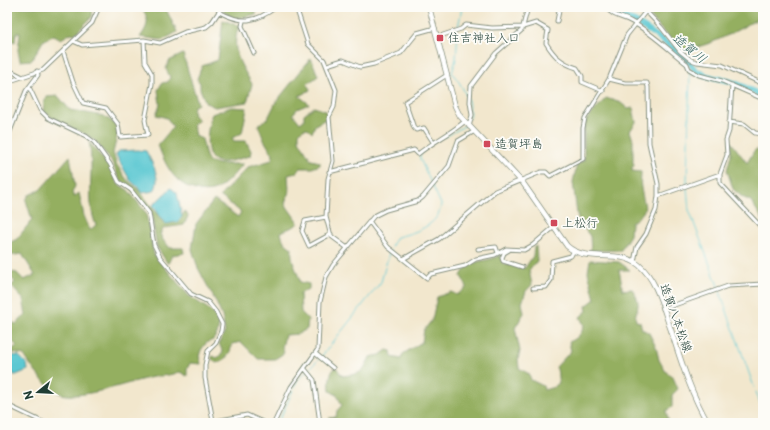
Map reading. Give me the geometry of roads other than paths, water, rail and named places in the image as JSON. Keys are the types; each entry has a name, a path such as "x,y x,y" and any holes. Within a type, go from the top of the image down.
{"main road":[{"path":"429,7 455,106 466,125 521,181 573,252"},
{"name":"造賀八本松線","path":"573,252 589,256 614,256 634,262 649,276 663,309 691,389 708,423"}],"street":[{"path":"7,82 21,76 43,70 92,23 99,7"},
{"path":"72,42 82,45 144,40 160,43 185,32 206,27 222,7"},
{"path":"219,12 233,20 243,21 262,17 276,7"},
{"path":"296,7 308,44 320,54 336,90 334,107 329,117 333,161 329,172 326,217 331,234 346,247"},
{"path":"329,172 385,158 409,150 414,150 418,154 433,142 466,125 472,115 470,102 471,86 496,53 517,36 523,27 528,7"},
{"path":"556,7 559,11 557,21"},
{"path":"605,7 615,17 637,23 687,64 689,69 699,75 732,85 763,99"},
{"path":"642,7 680,51 692,60 722,65 763,84"},
{"path":"403,259 439,238 495,191 541,172 546,172 550,176 583,159 583,128 585,118 603,91 623,42 646,11"},
{"path":"243,21 242,26 254,53"},
{"path":"437,37 461,29 466,25 492,28 523,27 536,23 548,30 546,43 554,56 564,64 577,68 582,76 582,82 603,91"},
{"path":"326,65 343,60 360,67 374,64 401,53 417,33 435,28"},
{"path":"63,51 73,82 83,103 106,108 118,124 120,137 148,136 145,120 152,84 152,74 145,62 144,40"},
{"path":"7,69 21,76"},
{"path":"7,140 28,87 38,75 37,71"},
{"path":"433,142 424,128 416,130 414,128 405,102 447,74"},
{"path":"608,80 625,84 647,83 649,143 658,184 658,196 656,210 646,234 637,247 634,262"},
{"path":"732,85 730,122 726,140 727,156 720,174 720,183 763,229"},
{"path":"28,87 43,114 86,136 94,142 110,164 119,182 131,190 149,213 154,245 160,257 191,294 208,302 216,312 222,324 221,331 216,343 208,351 205,365 205,378 213,421"},
{"path":"730,122 744,124 755,133 763,134"},
{"path":"274,423 291,387 317,355 320,302 326,276 346,247 369,221 386,210 418,201 430,190 449,166 458,141 473,132"},
{"path":"658,196 720,174"},
{"path":"326,217 305,221 302,231 308,246 331,234"},
{"path":"369,221 392,251 427,278 431,274 464,266 476,259 495,255 506,248 512,248 516,251 528,248 554,227"},
{"path":"478,249 496,247 498,253"},
{"path":"512,248 504,253 502,258 503,262 522,267"},
{"path":"533,288 546,287 551,280 552,261 571,256 573,252"},
{"path":"663,309 728,286 763,284"},
{"path":"317,355 333,368"},
{"path":"306,368 314,380 320,423"},
{"path":"7,404 45,423"},
{"path":"205,423 247,415 265,423"}],"water":[{"path":"119,151 146,151 157,176 154,191 142,193 130,180 116,155"},
{"path":"171,188 177,193 182,217 177,222 165,224 153,205"},
{"path":"8,355 19,356 27,364 28,370 14,375 7,361"}],"waterway":[{"path":"458,28 462,7"},
{"name":"造賀川","path":"608,7 666,43 699,72 731,82 763,96"},
{"path":"458,32 456,59 452,73 465,93 469,104 470,117"},
{"path":"687,183 690,71"},
{"path":"445,137 466,125"},
{"path":"391,247 397,237 418,231 425,227 436,218 439,212 441,204 420,159 420,155 423,152"},
{"path":"687,188 689,210 718,286"},
{"path":"321,357 381,282 390,250"},
{"path":"720,292 754,387"},
{"path":"278,423 297,381 319,359"},
{"path":"756,392 763,410"}],"place":[{"name":"住吉神社入口","path":"440,38"},
{"name":"造賀坪島","path":"487,144"},
{"name":"上松行","path":"554,223"}]}
